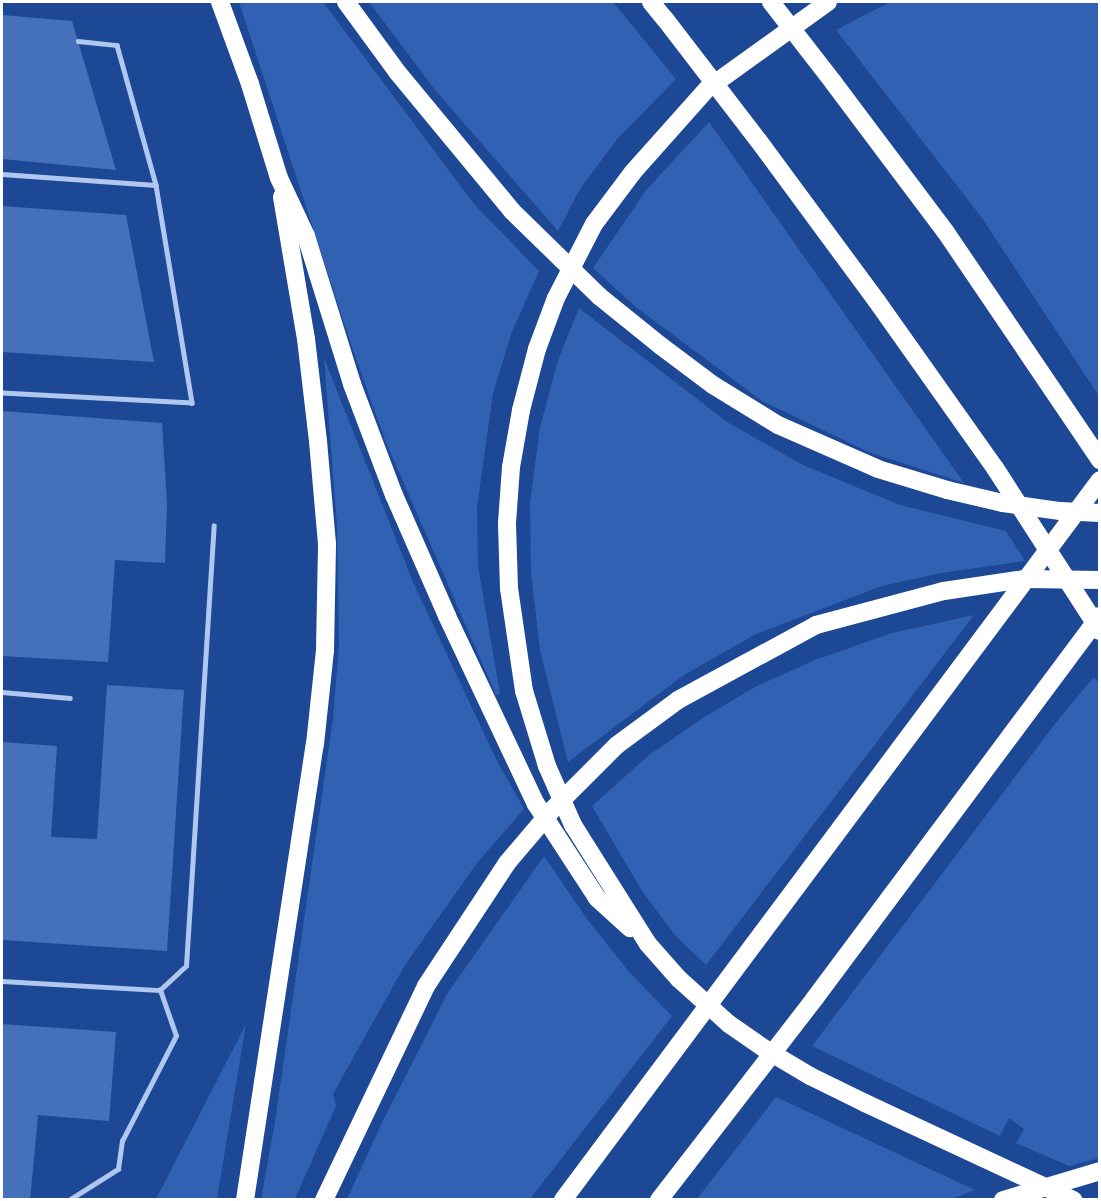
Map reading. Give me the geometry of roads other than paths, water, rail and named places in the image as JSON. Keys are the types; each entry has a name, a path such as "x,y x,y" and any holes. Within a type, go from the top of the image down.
{"highway":[{"path":"220,2 250,84 279,178 306,339 327,544 325,650 315,744 245,1200"},
{"path":"346,2 398,73 512,211 599,296 713,386 778,424 832,451 878,469 947,490 1003,503 1060,511 1100,513"},
{"path":"651,2 758,140 876,300 995,468 1100,631"},
{"path":"771,2 945,231 1100,460"},
{"path":"648,944 573,825 547,766 524,691 509,588 507,523 511,467 521,410 537,349 556,298 594,224 633,172 707,89 828,2"},
{"path":"279,178 306,236 351,384 394,495 499,729 536,804 597,898 648,944 680,979 729,1024 768,1051 829,1085 1073,1200"},
{"path":"563,1200 1100,480"},
{"path":"324,1200 426,986 507,863 553,809 617,745 678,700 816,625 944,591 1024,579 1100,580"},
{"path":"659,1200 815,998 1100,616"},
{"path":"1003,1200 1100,1171"}],"lane":[{"path":"2,393 192,403 156,185 117,45 78,41"},
{"path":"2,174 156,185"},
{"path":"2,981 160,990 186,966 214,526"},
{"path":"2,692 70,698"},
{"path":"69,1200 118,1169 122,1141 176,1036 160,990"}]}
